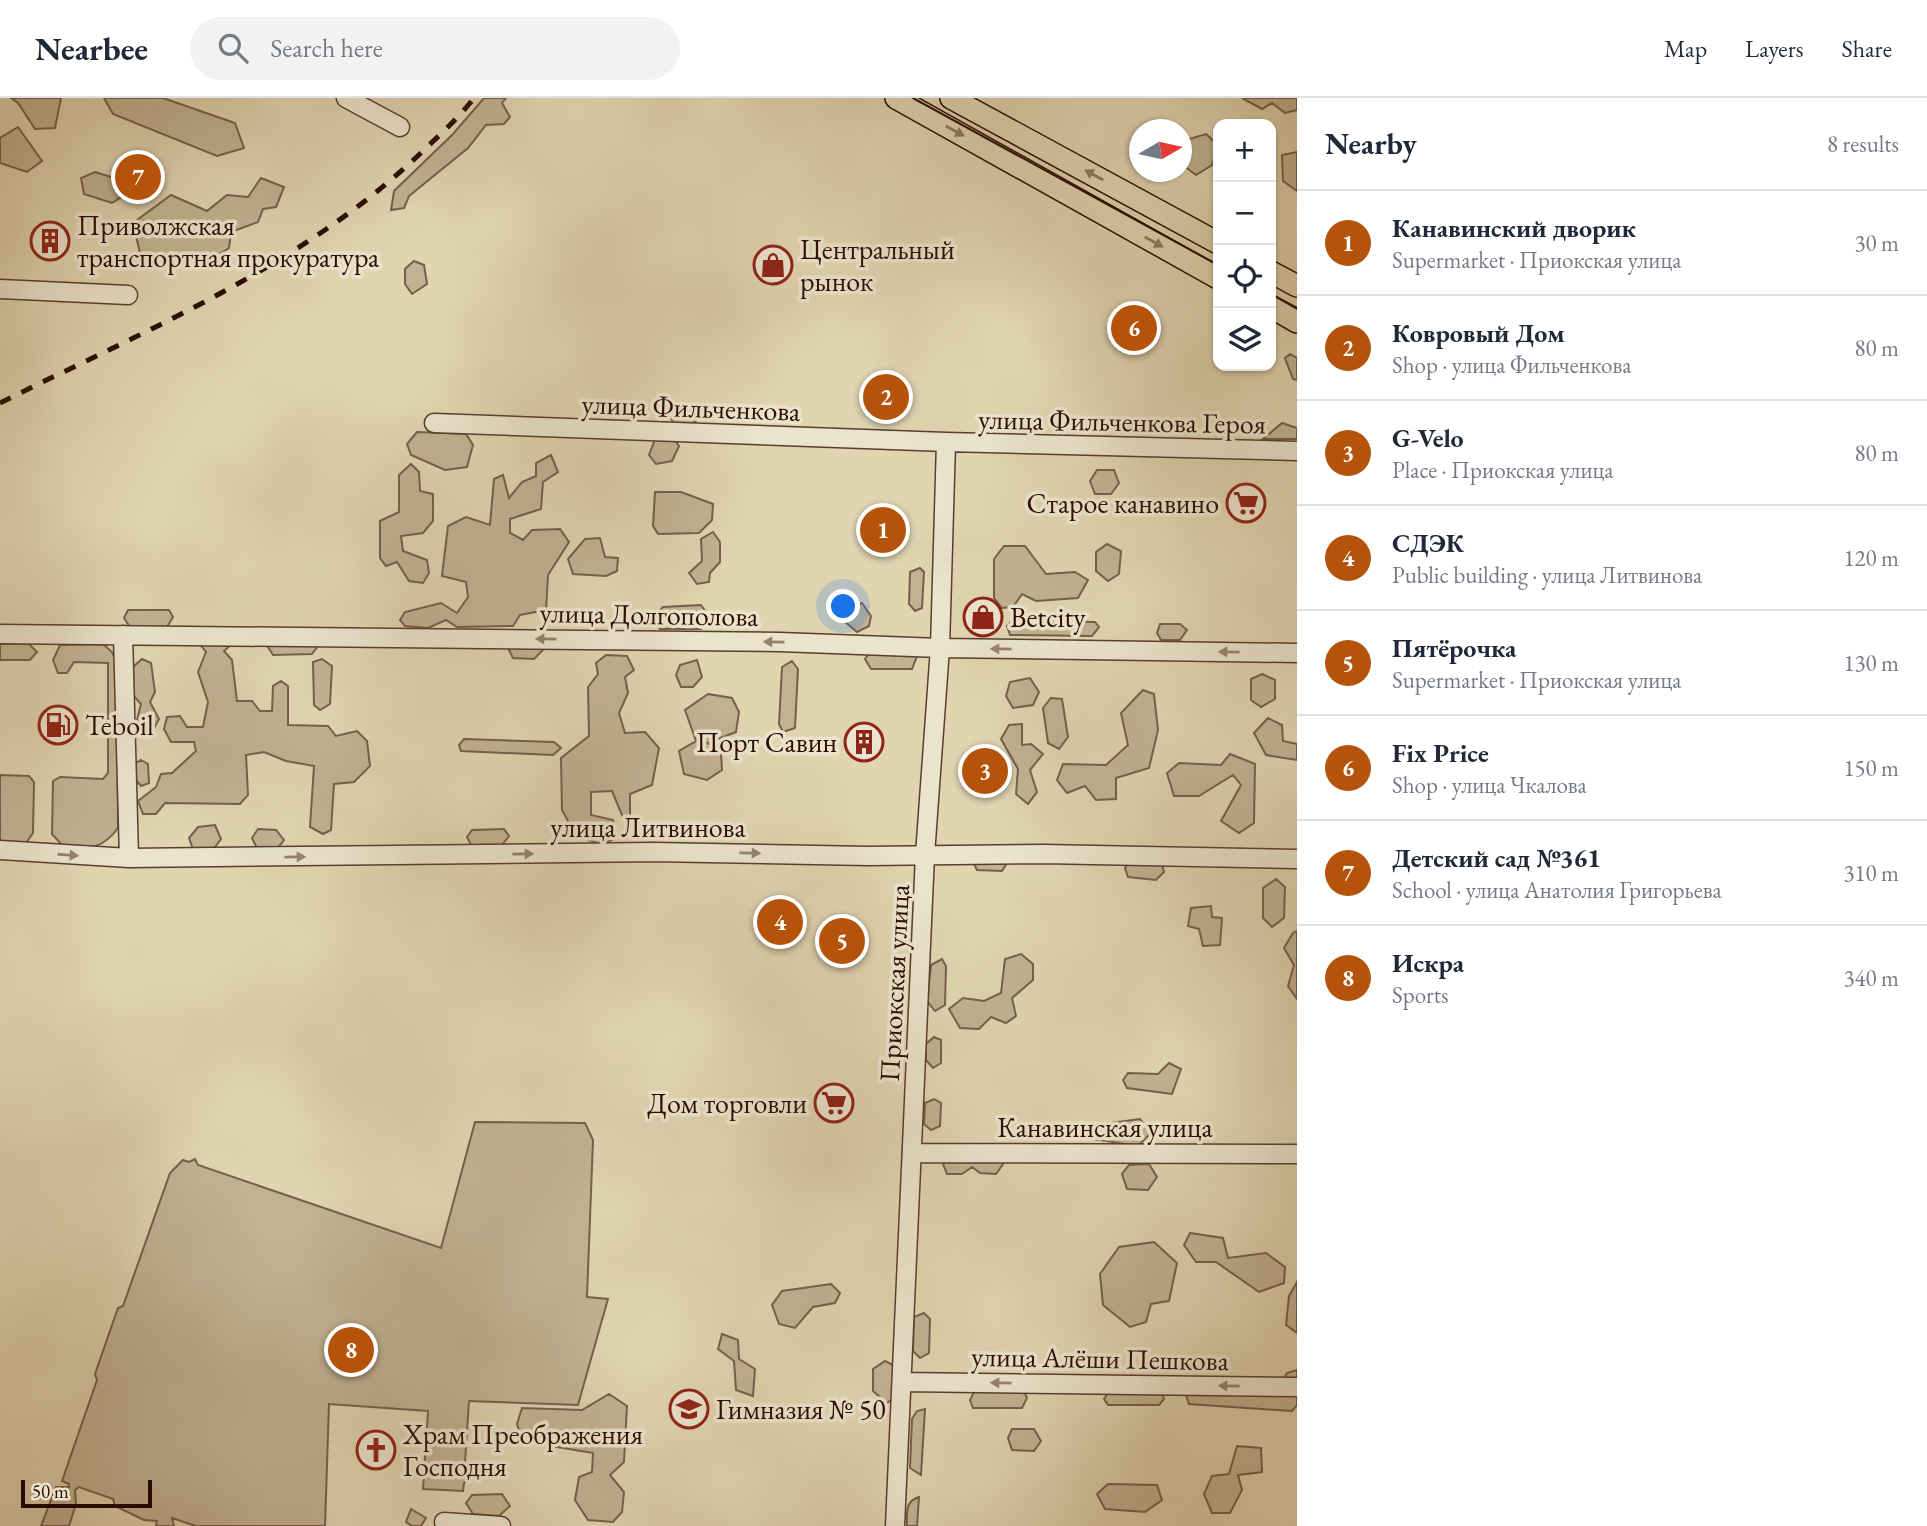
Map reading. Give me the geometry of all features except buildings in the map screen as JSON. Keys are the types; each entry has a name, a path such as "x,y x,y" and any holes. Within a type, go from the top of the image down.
{"main road":[{"path":"896,98 1213,275"},
{"path":"951,98 1213,240"},
{"path":"1276,275 1297,286"},
{"path":"1273,308 1297,322"}],"street":[{"path":"346,98 400,127"},
{"path":"0,289 128,295"},
{"name":"улица Фильченкова","path":"434,423 946,443"},
{"name":"улица Фильченкова Героя","path":"946,443 1297,451"},
{"name":"Приокская улица","path":"895,1526 925,855 940,648 946,443"},
{"name":"улица Долгополова","path":"0,634 780,642 940,648 1297,653"},
{"path":"123,635 129,858"},
{"name":"улица Литвинова","path":"0,850 129,858 653,852 1043,854 1297,859"},
{"name":"Канавинская улица","path":"912,1153 1297,1153"},
{"name":"улица Алёши Пешкова","path":"902,1382 1297,1387"},
{"path":"444,1522 501,1526"}],"shaded area":[{"path":"11,98 61,98 55,128 35,129 18,103"},
{"path":"104,98 163,98 235,123 244,148 217,156 113,114"},
{"path":"484,98 506,98 502,103 510,117 504,124 486,125 468,148 409,196 404,208 391,210 394,191 453,134"},
{"path":"1242,98 1297,98 1297,110 1285,113 1272,103 1262,109"},
{"path":"18,127 42,161 27,172 0,163 0,138"},
{"path":"1206,134 1213,140 1212,165 1196,175 1192,172 1192,138"},
{"path":"1297,152 1297,191 1283,181 1282,155"},
{"path":"95,172 121,180 129,192 112,203 84,194 81,178"},
{"path":"261,178 284,187 276,207 263,209 258,222 231,232 229,248 206,263 188,255 171,260 140,253 133,223 171,195 207,211 227,195 248,197"},
{"path":"414,261 424,265 427,284 412,294 405,284 405,269"},
{"path":"1290,354 1297,358 1297,380 1293,379 1285,358"},
{"path":"678,406 694,407 701,415 693,424 674,426 670,414"},
{"path":"1282,423 1297,428 1297,439 1263,439"},
{"path":"417,432 466,434 473,445 467,467 445,470 411,455 407,444"},
{"path":"672,436 679,446 672,461 656,464 649,455 656,437"},
{"path":"551,455 558,472 543,482 541,509 510,519 510,533 523,540 532,530 560,529 569,542 548,575 546,610 520,615 513,626 457,627 446,620 428,628 405,626 400,620 405,612 441,603 457,613 468,597 466,582 442,576 448,526 466,517 490,525 494,479 503,475 509,498 522,482 536,476 536,463"},
{"path":"411,464 419,472 420,491 433,494 433,521 423,533 401,536 403,551 427,560 429,573 423,583 409,581 397,562 386,566 380,558 380,521 399,512 399,475"},
{"path":"1097,470 1114,470 1119,483 1111,494 1095,494 1090,481"},
{"path":"655,492 681,492 713,504 712,520 699,533 658,534 653,526"},
{"path":"713,532 720,542 720,562 710,573 709,582 697,584 689,573 702,561 701,539"},
{"path":"600,538 605,557 618,558 617,571 606,576 573,574 568,559 585,539"},
{"path":"1107,544 1121,551 1119,574 1108,581 1096,571 1096,552"},
{"path":"1004,546 1025,546 1046,574 1075,572 1088,580 1078,598 1036,601 1022,594 1013,607 1002,608 994,598 994,559"},
{"path":"920,568 924,572 922,608 915,611 909,604 910,572"},
{"path":"862,603 871,616 869,626 857,632 844,621 846,609"},
{"path":"701,605 710,618 701,629 660,629 653,618 663,607"},
{"path":"128,610 169,610 173,617 167,627 130,627 124,618"},
{"path":"1012,621 1095,622 1099,627 1092,636 1010,635 1007,626"},
{"path":"1160,624 1180,624 1187,630 1180,640 1161,640 1157,633"},
{"path":"275,639 319,645 312,654 273,655 268,647"},
{"path":"199,643 232,644 224,651 232,660 237,701 252,701 260,711 272,711 273,686 281,681 288,686 288,725 328,726 336,736 357,731 367,741 370,766 354,782 334,784 331,830 323,834 310,827 314,766 286,761 264,752 246,755 248,795 240,804 165,803 156,814 143,814 138,801 156,787 161,774 172,773 196,751 194,742 171,742 164,729 167,717 180,716 187,727 203,727 208,702 198,672 206,652"},
{"path":"514,643 538,643 543,650 534,659 513,658 509,650"},
{"path":"0,644 29,644 37,652 30,660 0,660"},
{"path":"103,644 112,652 117,663 118,828 106,841 94,846 63,846 52,834 53,781 60,777 103,779 108,773 108,663 74,662 67,673 58,673 53,660 60,645"},
{"path":"873,648 913,650 917,656 912,669 871,669 865,659"},
{"path":"606,655 627,656 634,670 625,677 628,693 619,713 625,733 645,732 659,748 652,785 630,794 630,818 624,820 612,791 591,792 591,815 613,820 615,839 600,844 576,836 562,810 561,758 589,736 588,687 598,674 596,663"},
{"path":"142,659 151,663 155,692 150,702 159,719 152,732 144,731 137,720 141,704 133,695 132,668"},
{"path":"322,659 332,666 330,704 320,710 314,705 313,662"},
{"path":"697,660 702,677 693,687 681,687 676,675 680,665"},
{"path":"792,661 798,669 795,728 783,732 779,724 782,667"},
{"path":"1262,674 1275,680 1275,699 1261,707 1251,700 1251,679"},
{"path":"1030,678 1039,692 1033,705 1013,708 1006,696 1010,682"},
{"path":"1143,690 1154,694 1158,730 1149,768 1116,778 1116,799 1096,800 1085,786 1067,793 1057,780 1063,764 1106,765 1128,745 1121,713"},
{"path":"708,694 732,698 739,712 736,732 708,743 721,753 722,770 707,780 684,774 679,751 696,741 685,710"},
{"path":"1051,698 1062,699 1068,737 1059,749 1048,743 1043,708"},
{"path":"1268,718 1282,725 1283,741 1297,744 1297,760 1266,755 1254,733"},
{"path":"1022,724 1022,745 1031,744 1043,754 1030,770 1037,792 1028,804 1016,794 1018,769 1001,739 1009,725"},
{"path":"464,739 554,742 561,748 553,755 461,751 459,745"},
{"path":"1230,754 1255,764 1254,823 1239,833 1221,821 1241,785 1233,775 1199,796 1174,796 1167,773 1179,763 1221,765"},
{"path":"141,760 148,764 149,783 141,786 135,779 134,764"},
{"path":"0,775 29,776 34,782 33,833 26,843 0,841"},
{"path":"215,825 221,839 209,855 194,852 189,838 198,827"},
{"path":"258,829 276,830 284,840 277,849 258,850 252,838"},
{"path":"504,829 509,836 502,845 471,845 467,837 472,830"},
{"path":"1130,861 1161,861 1164,872 1156,880 1128,877 1125,868"},
{"path":"973,862 1007,863 1002,871 977,870"},
{"path":"1276,879 1285,887 1284,918 1272,927 1263,918 1263,888"},
{"path":"1211,906 1212,917 1222,918 1220,945 1203,946 1199,929 1188,926 1191,908"},
{"path":"1297,931 1297,999 1288,986 1294,965 1284,948"},
{"path":"1021,954 1033,964 1033,980 1012,998 1016,1016 1006,1023 991,1017 979,1029 960,1028 949,1009 963,998 984,1001 1001,993 1005,959"},
{"path":"942,959 946,966 945,1005 935,1011 927,1001 931,965"},
{"path":"934,1037 941,1040 941,1063 933,1068 926,1060 926,1044"},
{"path":"1169,1063 1181,1069 1172,1094 1127,1088 1123,1080 1128,1073 1158,1074"},
{"path":"934,1099 941,1103 940,1126 931,1130 924,1124 925,1103"},
{"path":"1140,1119 1151,1133 1138,1146 1080,1137 1079,1127"},
{"path":"475,1122 585,1123 593,1140 587,1297 608,1299 578,1405 469,1401 465,1462 472,1465 470,1478 464,1483 463,1491 423,1489 428,1411 329,1404 325,1526 196,1526 172,1518 174,1526 156,1526 157,1521 144,1520 115,1506 113,1499 79,1487 75,1490 76,1504 69,1526 41,1526 56,1487 69,1487 69,1484 62,1481 97,1380 95,1374 118,1308 123,1306 170,1173 183,1160 189,1162 195,1159 198,1165 441,1248"},
{"path":"949,1155 1000,1156 1003,1164 996,1174 980,1173 972,1167 962,1174 947,1174 943,1164"},
{"path":"1149,1164 1157,1177 1148,1190 1127,1189 1122,1174 1129,1165"},
{"path":"1190,1233 1223,1238 1228,1258 1266,1253 1285,1267 1284,1283 1259,1292 1216,1262 1196,1262 1184,1245"},
{"path":"1154,1242 1177,1263 1169,1301 1151,1304 1146,1322 1130,1327 1103,1305 1100,1274 1119,1247"},
{"path":"1297,1282 1297,1333 1286,1325 1289,1296"},
{"path":"831,1284 840,1293 835,1303 813,1307 795,1328 779,1324 772,1305 782,1291"},
{"path":"924,1313 930,1319 929,1353 920,1358 913,1351 914,1317"},
{"path":"722,1334 738,1340 739,1359 755,1369 753,1396 736,1390 734,1361 718,1349"},
{"path":"885,1361 899,1368 898,1395 887,1403 873,1391 873,1369"},
{"path":"1297,1370 1297,1405 1292,1411 1189,1404 1186,1395 1192,1389 1276,1391 1287,1373"},
{"path":"1023,1389 1027,1398 1022,1408 973,1408 970,1400 975,1390"},
{"path":"1110,1390 1161,1390 1164,1399 1159,1405 1108,1405 1104,1399"},
{"path":"609,1394 627,1406 624,1462 610,1475 624,1492 622,1512 613,1522 588,1520 575,1500 579,1477 592,1472 593,1453 522,1441 517,1424 522,1408 582,1410"},
{"path":"925,1409 921,1475 910,1468 912,1419 917,1411"},
{"path":"1012,1429 1034,1429 1041,1441 1034,1451 1012,1450 1008,1438"},
{"path":"1237,1446 1261,1448 1262,1472 1238,1475 1242,1490 1230,1513 1212,1513 1204,1494 1212,1476 1229,1474"},
{"path":"1108,1484 1157,1485 1162,1500 1145,1512 1105,1509 1097,1494"},
{"path":"502,1494 510,1506 499,1516 473,1514 466,1503 472,1495"},
{"path":"919,1497 917,1526 907,1526 909,1505"},
{"path":"411,1509 426,1518 421,1526 412,1526 406,1522"}],"tram line":[{"path":"913,98 1213,262"},
{"path":"1276,297 1297,308"}],"railway":[{"path":"0,403 168,321 278,261 379,190 439,136 474,98"}],"place":[{"name":"Детский сад №361","path":"138,177"},
{"name":"Приволжская транспортная прокуратура","path":"50,241"},
{"name":"Центральный рынок","path":"773,265"},
{"name":"Fix Price","path":"1134,328"},
{"name":"Ковровый Дом","path":"886,397"},
{"name":"Старое канавино","path":"1246,503"},
{"name":"Канавинский дворик","path":"883,530"},
{"name":"Betcity","path":"983,617"},
{"name":"Teboil","path":"58,725"},
{"name":"Порт Савин","path":"864,742"},
{"name":"G-Velo","path":"985,771"},
{"name":"СДЭК","path":"780,922"},
{"name":"Пятёрочка","path":"842,941"},
{"name":"Дом торговли","path":"834,1103"},
{"name":"Искра","path":"351,1350"},
{"name":"Гимназия № 50","path":"689,1409"},
{"name":"Храм Преображения Господня","path":"376,1450"}]}
